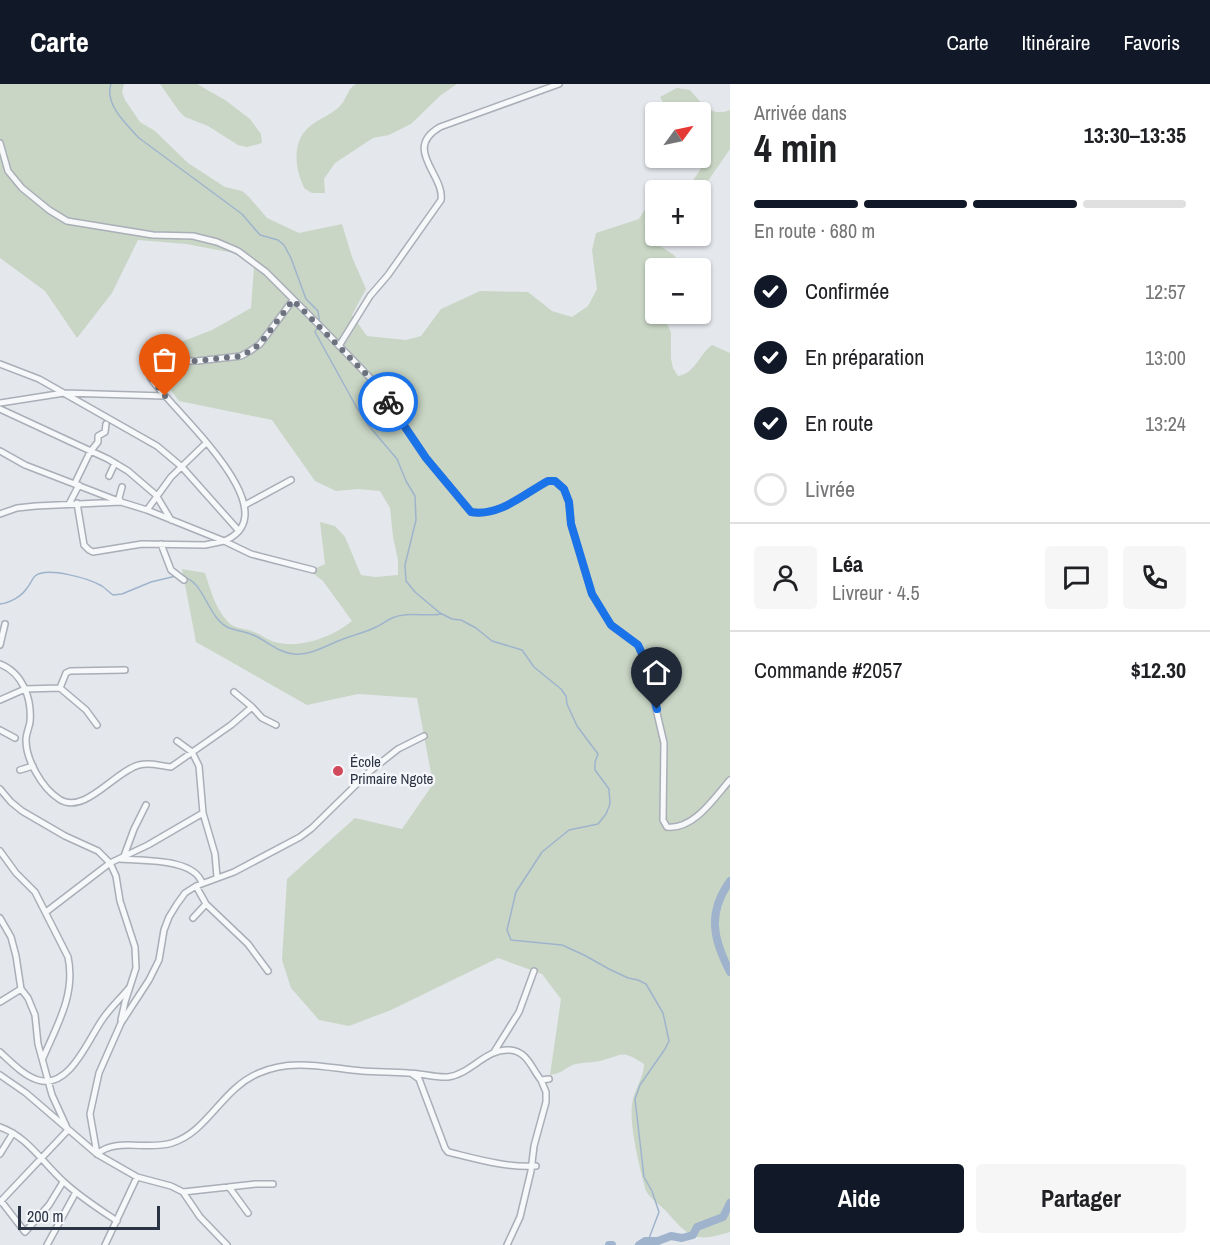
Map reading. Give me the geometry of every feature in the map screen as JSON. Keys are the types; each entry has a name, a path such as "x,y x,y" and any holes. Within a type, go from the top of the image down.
{"street":[{"path":"339,346 370,296 394,267 441,200 440,186 431,172 426,157 426,139 430,133 448,124 559,84"},
{"path":"0,143 8,171 22,188 67,221 153,235 193,236 217,242 238,251 266,272 378,386 426,458 471,512 482,514 499,510 548,481 555,481 564,489 569,502 571,524 592,594 611,625 638,645 644,658 664,743 663,820 667,827 675,828 692,820 730,780"},
{"path":"77,503 83,542 88,550 93,552 142,544 205,544 234,537 243,524 245,505 238,487 206,443 150,377 154,370 168,361 197,361 241,356 260,344 293,300"},
{"path":"1,366 39,379 157,446 182,467 239,531"},
{"path":"0,403 64,393 165,396"},
{"path":"0,409 115,463 156,495 171,520"},
{"path":"69,504 90,452 98,442 98,436 105,432 106,424"},
{"path":"147,510 171,477 206,443"},
{"path":"0,451 25,465 147,510 251,554 313,570"},
{"path":"109,476 115,463"},
{"path":"245,505 291,480"},
{"path":"121,502 119,498 122,487"},
{"path":"0,514 17,508 121,502"},
{"path":"161,544 171,570 184,580"},
{"path":"0,645 5,624"},
{"path":"0,664 14,673 25,688 30,707 26,741 33,766 50,791 61,801 72,803 84,800 102,789 118,775 138,765 152,763 171,767 231,725 252,706"},
{"path":"60,688 66,673 70,671 125,670"},
{"path":"0,700 25,688 60,688 81,705 97,725"},
{"path":"234,692 252,706 262,718 276,725"},
{"path":"0,730 15,738"},
{"path":"97,1154 91,1106 99,1073 121,1023 150,980 159,960 169,917 185,893 202,883 234,872 300,837 369,772 398,749 424,736"},
{"path":"177,741 192,752 199,766 203,813 208,836 216,854 217,877"},
{"path":"20,770 33,766"},
{"path":"0,789 22,811 65,836 98,851 110,863 116,876 120,901 135,947 136,968 121,1023"},
{"path":"121,857 146,805"},
{"path":"46,912 110,863 148,845 203,813"},
{"path":"0,851 16,873 35,892 68,957 71,969 67,1006 43,1058"},
{"path":"121,857 177,864 196,873 202,883"},
{"path":"196,886 206,904 248,944 268,971"},
{"path":"193,918 206,904"},
{"path":"0,918 11,937 21,989 32,1006 38,1044 56,1107 68,1130"},
{"path":"97,1154 104,1147 111,1145 155,1146 170,1144 185,1138 206,1120 236,1086 272,1068 302,1064 449,1077 469,1068 494,1052 519,1012 534,971"},
{"path":"0,1052 29,1077 49,1082 59,1078 68,1071 86,1048 110,1008 132,984"},
{"path":"0,1002 21,989"},
{"path":"494,1052 513,1050 523,1055 530,1062 546,1092 546,1102 534,1146 534,1167 522,1215 507,1245"},
{"path":"411,1073 419,1079 448,1152 523,1168 534,1167"},
{"path":"0,1075 26,1093 97,1154 137,1177 171,1186 183,1192 200,1217 227,1245"},
{"path":"541,1080 549,1079"},
{"path":"0,1127 14,1133 41,1157 63,1182 117,1221"},
{"path":"63,1182 49,1204 25,1232 0,1201 14,1189 68,1130"},
{"path":"0,1154 14,1133"},
{"path":"105,1245 137,1177"},
{"path":"183,1192 273,1184"},
{"path":"229,1187 248,1213"},
{"path":"47,1245 76,1192"}],"green space":[{"path":"0,84 124,84 122,92 125,100 140,122 155,131 188,163 225,187 242,191 267,218 299,233 342,224 352,257 366,289 352,315 367,336 406,340 421,336 441,309 480,291 528,292 552,311 572,317 588,306 597,289 592,250 596,233 639,219 645,209 645,246 660,246 676,258 645,258 645,324 667,324 671,332 671,359 678,376 689,371 712,345 730,353 730,1232 708,1237 694,1236 681,1227 646,1191 631,1113 644,1064 630,1056 622,1055 597,1062 576,1064 550,1075 561,999 542,974 498,958 391,1010 349,1026 319,1020 291,988 282,960 287,879 355,818 402,829 433,784 417,698 358,694 307,705 196,642 182,569 205,573 217,605 233,626 279,643 298,644 318,640 352,621 323,581 310,571 325,564 320,522 335,526 345,537 361,575 375,577 398,575 390,508 380,491 358,489 336,491 315,481 272,420 179,401 145,356 212,330 251,308 254,267 234,253 186,244 138,240 112,293 77,338 45,291 0,258"},
{"path":"160,84 197,84 225,100 250,119 261,134 262,143 247,147 238,145 208,126 185,117"},
{"path":"356,84 457,84 441,95 411,124 389,135 373,138 335,163 324,179 325,193 312,193 305,189 299,174 296,157 299,140 309,127 340,106"},
{"path":"677,88 690,90 701,102 663,102 660,97"},
{"path":"711,110 723,112 730,110 730,149 709,180 693,180 701,168 711,168"}],"waterway":[{"path":"111,84 111,99 118,114 139,138 242,214 260,235 278,240 284,245 306,299 318,311 320,324"},
{"path":"317,328 315,332 357,408 397,459 415,496 416,520 405,565 406,581 415,592 440,613 476,628 492,641 522,650 534,667 561,689 566,696 567,704 577,726 598,754 595,770 609,789 610,804 606,814 598,824 569,830 542,852 516,892 507,930 511,940 562,945 628,978 646,984 663,1013 669,1041 640,1085 635,1099 644,1177 652,1191 659,1212 648,1241"},
{"path":"0,604 19,596 35,576 41,573 49,572 79,577 102,586 113,595 176,576"},
{"path":"183,577 196,585 220,622 227,627 258,637 278,649 294,654 314,651 398,616 442,614"},
{"path":"730,881 715,915 716,937 730,972"},
{"path":"639,1245 645,1241 658,1241 671,1236 682,1238 693,1235 697,1227 723,1217 730,1203"}],"way so far":[{"path":"165,396 150,377 154,370 168,361 197,361 241,356 260,344 293,300 378,386 388,402"}],"place":[{"name":"École Primaire Ngote","path":"338,771"}],"route":[{"path":"388,402 426,458 471,512 482,514 499,510 548,481 555,481 564,489 569,502 571,524 592,594 611,625 638,645 644,658 657,709"}]}
